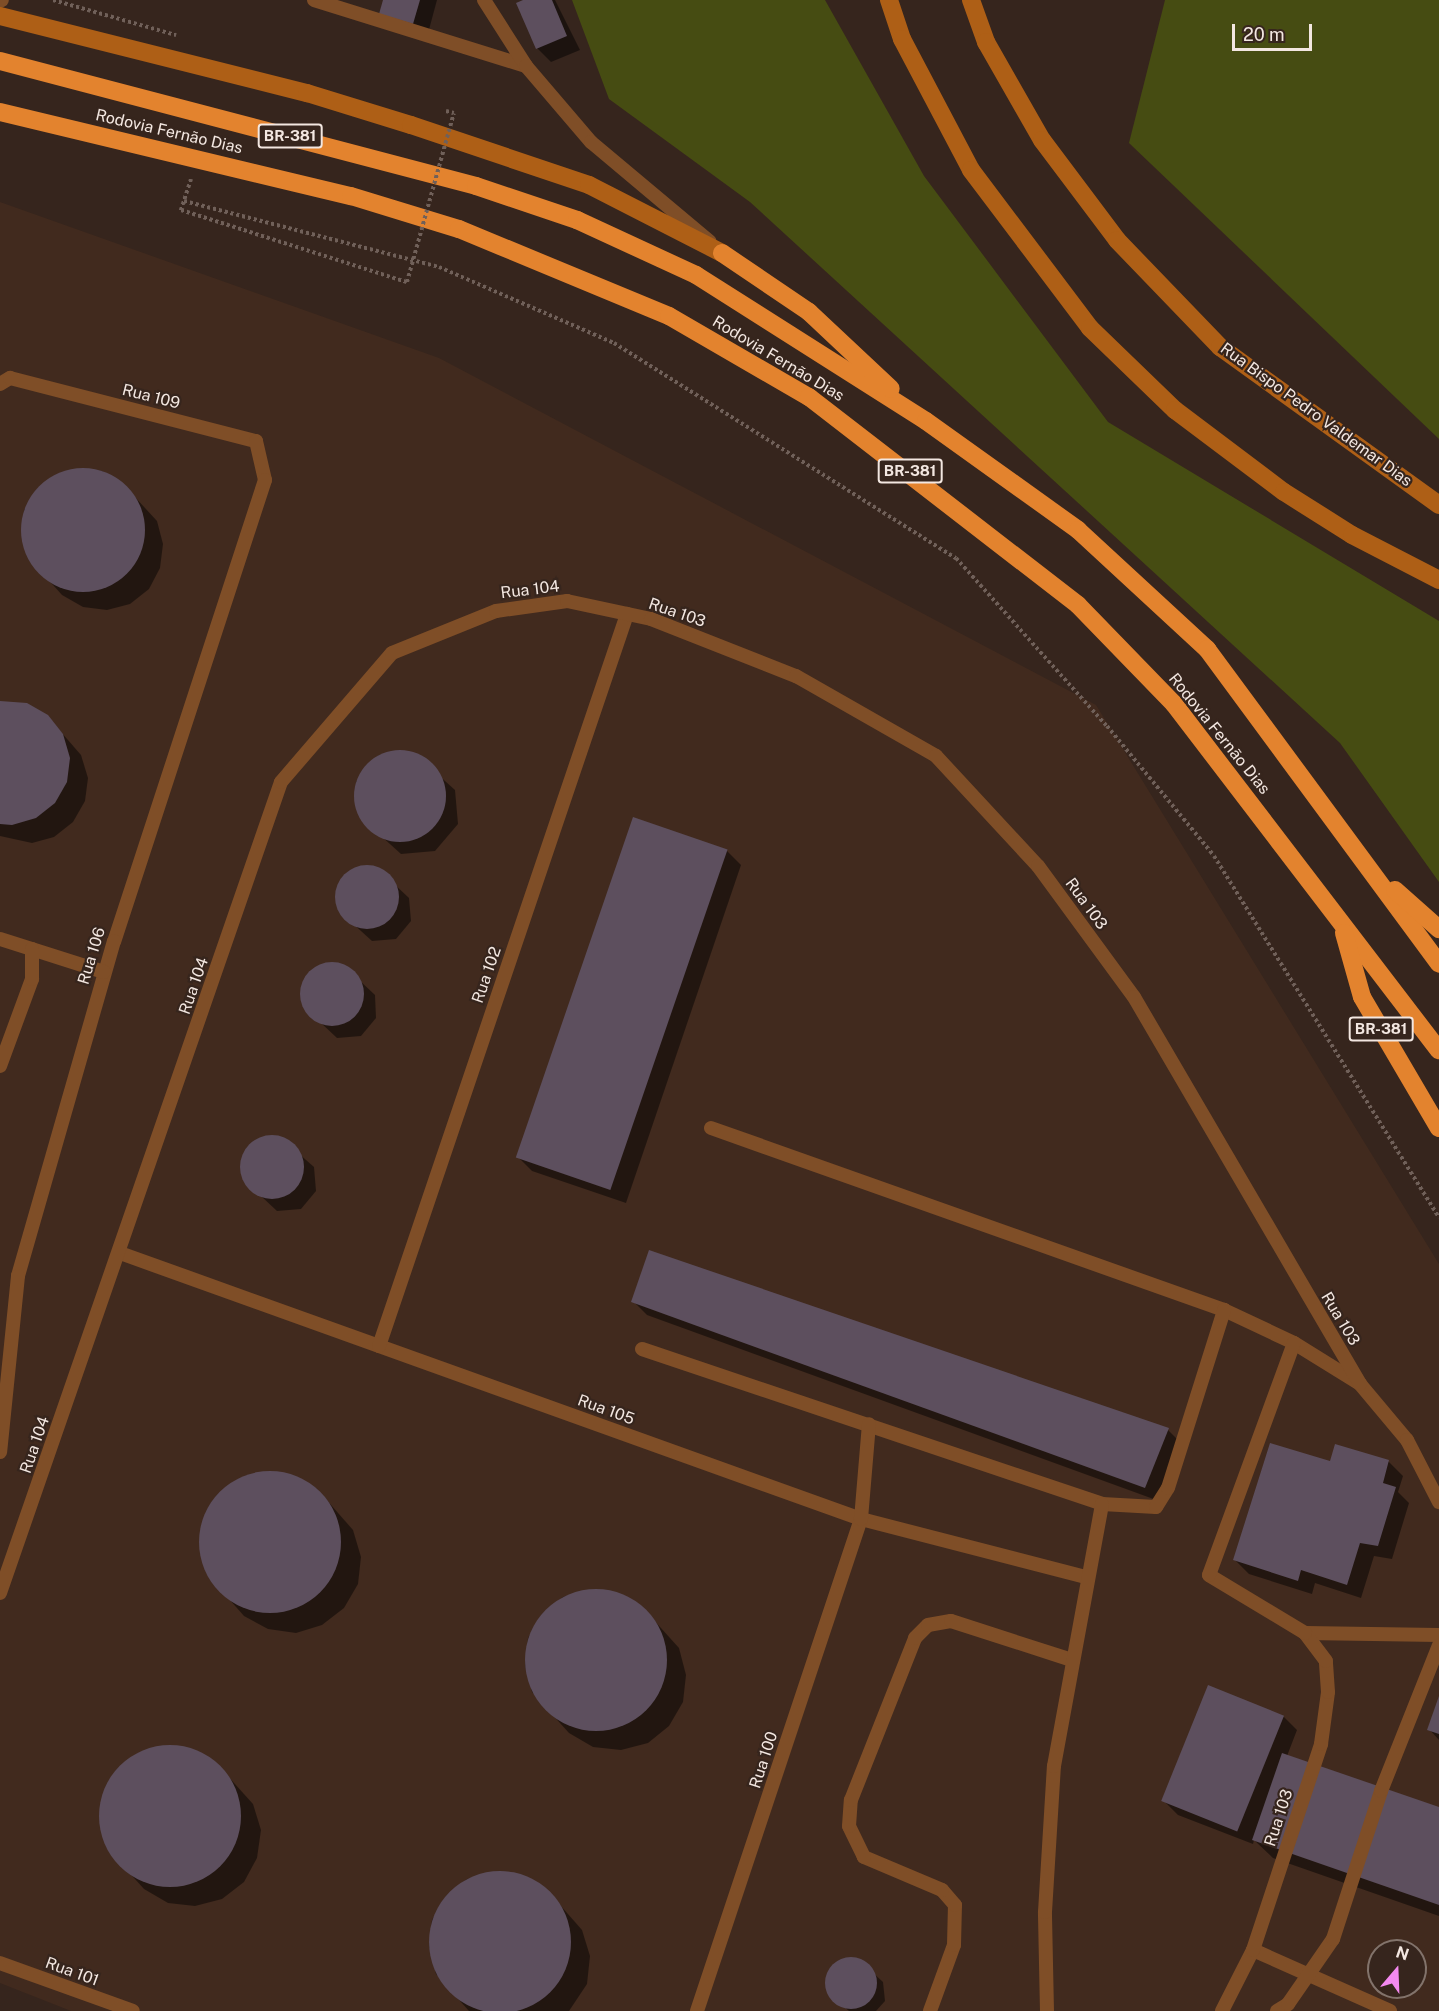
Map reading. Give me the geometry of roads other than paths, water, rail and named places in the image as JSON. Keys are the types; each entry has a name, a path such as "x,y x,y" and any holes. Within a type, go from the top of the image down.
{"highway":[{"name":"Rodovia Fernão Dias","path":"0,62 351,151 577,220 696,276 926,421 1077,530 1207,649 1371,868 1439,964"},
{"name":"Rodovia Fernão Dias","path":"0,112 351,196 548,263 669,316 809,397 1078,605 1174,704 1439,1050"},
{"name":"BR-381","path":"722,253 809,312 926,421"},
{"name":"BR-381","path":"1371,868 1439,929"},
{"name":"BR-381","path":"1342,923 1362,997 1439,1128"}],"main road":[{"path":"889,0 902,39 971,170 1090,328 1175,410 1284,492 1352,535 1439,580"},
{"name":"Rua Bispo Pedro Valdemar Dias","path":"971,0 986,42 1042,140 1117,240 1220,346 1439,505"},
{"name":"BR-381","path":"0,16 307,93 411,125 589,185 722,253"}],"lane":[{"path":"315,0 526,66"},
{"path":"484,0 526,66 591,142 722,253"},
{"name":"Rua 109","path":"0,384 10,378 256,441 265,480"},
{"name":"Rua 106","path":"0,1452 18,1276 104,972 265,480"},
{"name":"Rua 104","path":"0,1593 120,1253 281,782 392,652 496,611 567,601 627,614"},
{"name":"Rua 102","path":"379,1346 627,614"},
{"name":"Rua 103","path":"627,614 796,676 936,756 1038,866 1134,997 1360,1384 1407,1440 1439,1502"},
{"path":"0,939 104,972"},
{"path":"0,1066 32,979 33,949"},
{"name":"Rua 103","path":"711,1128 1224,1310 1294,1343 1360,1384"},
{"name":"Rua 105","path":"120,1253 861,1519 1086,1577"},
{"path":"642,1349 1102,1504 1156,1507 1168,1488 1224,1310"},
{"name":"Rua 103","path":"1222,2011 1253,1950 1321,1744 1326,1661 1305,1633 1209,1575 1294,1343"},
{"name":"Rua 100","path":"697,2011 861,1519 869,1424"},
{"path":"1047,2011 1045,1912 1054,1766 1086,1577 1102,1504"},
{"path":"930,2011 954,1945 954,1905 942,1890 864,1857 849,1826 851,1800 911,1649 928,1625 951,1621 1072,1659"},
{"path":"1305,1633 1439,1635"},
{"path":"1277,2011 1309,1973 1333,1939 1381,1791 1439,1645"},
{"path":"1253,1950 1309,1973 1389,2011"},
{"name":"Rua 101","path":"0,1963 133,2011"}]}
